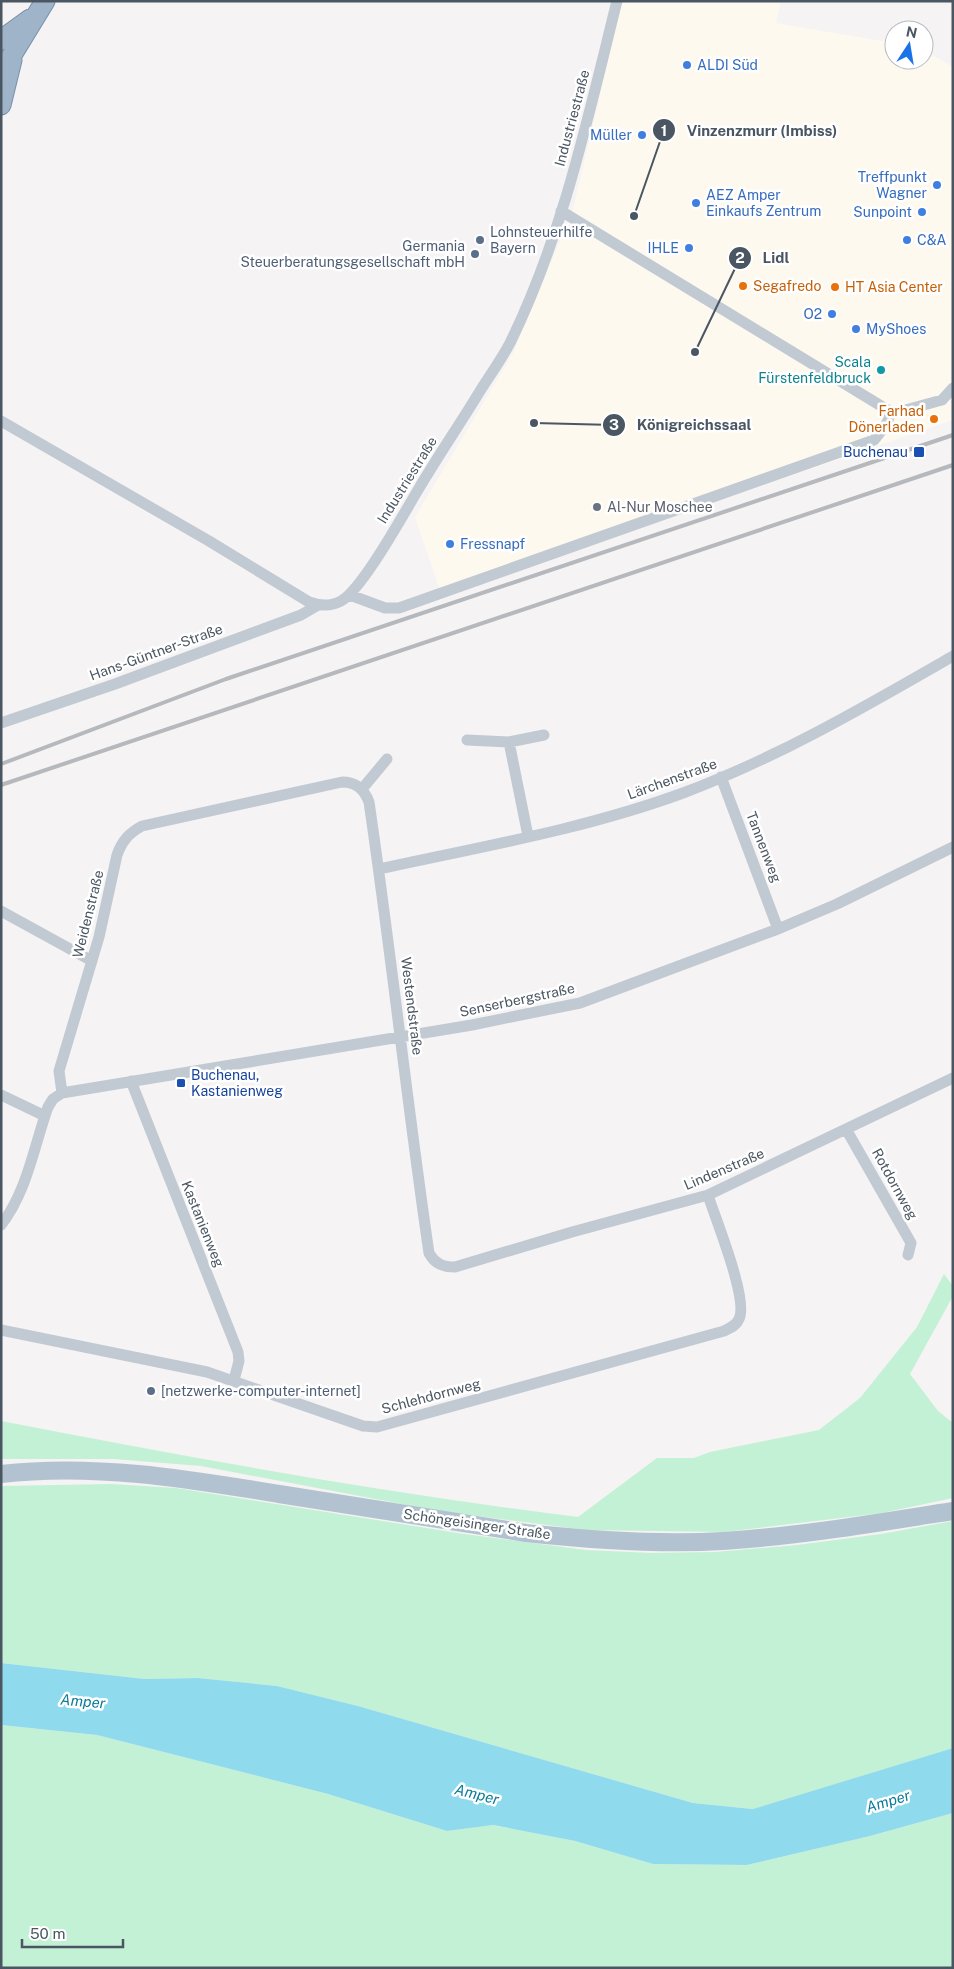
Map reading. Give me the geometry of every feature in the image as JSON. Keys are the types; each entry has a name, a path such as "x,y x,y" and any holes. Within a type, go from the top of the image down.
{"highway":[{"path":"1,73 7,46 41,8"},
{"path":"1,105 7,46"}],"main road":[{"name":"Schöngeisinger Straße","path":"1,1474 74,1471 179,1478 526,1533 580,1539 652,1542 723,1541 794,1534 953,1511"}],"street":[{"name":"Industriestraße","path":"350,595 396,528 509,344 536,280 561,211 584,136 617,1"},
{"path":"561,211 891,412 898,412 942,400 953,388"},
{"path":"1,421 209,541 295,594 318,605 334,604 350,595 385,608 399,608 874,440 886,425 891,412"},
{"name":"Hans-Güntner-Straße","path":"1,723 115,684 301,615 318,605"},
{"name":"Lärchenstraße","path":"379,870 575,826 645,806 685,792 721,777 841,719 953,656"},
{"path":"466,740 509,742 544,736"},
{"path":"509,742 528,836"},
{"path":"362,789 386,760"},
{"name":"Tannenweg","path":"721,777 778,929"},
{"name":"Weidenstraße","path":"62,1093 59,1071 99,937 117,855 120,846 133,831 142,826 337,782 351,782 362,789"},
{"name":"Westendstraße","path":"362,789 369,802 379,870 413,1145 429,1253 438,1264"},
{"name":"Senserbergstraße","path":"62,1093 401,1037 537,1013 580,1003 778,929 837,904 953,847"},
{"path":"1,911 92,961"},
{"name":"Lindenstraße","path":"438,1264 445,1267 455,1267 572,1232 708,1195 953,1078"},
{"name":"Kastanienweg","path":"131,1081 238,1352 239,1361 234,1380"},
{"path":"1,1225 11,1212 18,1198 45,1116 53,1099 62,1093"},
{"path":"1,1094 45,1116"},
{"name":"Rotdornweg","path":"846,1128 911,1243 908,1255"},
{"name":"Schlehdornweg","path":"1,1330 201,1370 363,1426 377,1427 724,1331 736,1325 739,1321 741,1304 736,1279 708,1195"}],"shaded area":[{"path":"622,1 781,1 776,23 884,41 884,70 934,70 934,56 953,67 953,420 442,596 415,517 513,353 573,209"}],"green space":[{"path":"944,1274 953,1286 953,1296 910,1374 938,1411 953,1423 953,1498 882,1513 724,1532 586,1530 439,1511 201,1466 114,1459 1,1459 1,1421 289,1474 505,1508 578,1517 657,1458 694,1458 710,1452 819,1430 860,1398 917,1327"},
{"path":"111,1484 176,1488 464,1534 586,1550 652,1553 715,1552 797,1545 881,1534 953,1521 953,1748 754,1809 693,1803 358,1706 277,1686 198,1678 145,1679 1,1663 1,1486"},
{"path":"1,1725 97,1735 328,1794 447,1831 492,1825 575,1841 653,1864 747,1865 870,1836 953,1813 953,1968 1,1968"}],"water":[{"name":"Amper","path":"1,1663 145,1679 198,1678 277,1686 358,1706 693,1803 753,1809 953,1748 953,1813 870,1836 747,1865 653,1864 575,1841 493,1825 447,1831 328,1794 97,1735 1,1725"}],"railway":[{"path":"1,764 226,679 953,435"},
{"path":"1,785 953,465"}],"place":[{"name":"ALDI Süd","path":"687,65"},
{"name":"Müller","path":"642,135"},
{"name":"Treffpunkt Wagner","path":"937,185"},
{"name":"AEZ Amper Einkaufs Zentrum","path":"696,203"},
{"name":"Sunpoint","path":"922,212"},
{"name":"Vinzenzmurr (Imbiss)","path":"634,216"},
{"name":"Lohnsteuerhilfe Bayern","path":"480,240"},
{"name":"C&A","path":"907,240"},
{"name":"IHLE","path":"689,248"},
{"name":"Germania Steuerberatungsgesellschaft mbH","path":"475,254"},
{"name":"Segafredo","path":"743,286"},
{"name":"HT Asia Center","path":"835,287"},
{"name":"O2","path":"832,314"},
{"name":"MyShoes","path":"856,329"},
{"name":"Lidl","path":"695,352"},
{"name":"Scala Fürstenfeldbruck","path":"881,370"},
{"name":"Farhad Dönerladen","path":"934,419"},
{"name":"Königreichssaal","path":"534,423"},
{"name":"Buchenau","path":"919,452"},
{"name":"Al-Nur Moschee","path":"597,507"},
{"name":"Fressnapf","path":"450,544"},
{"name":"Buchenau, Kastanienweg","path":"181,1083"},
{"name":"[netzwerke-computer-internet]","path":"151,1391"}]}
